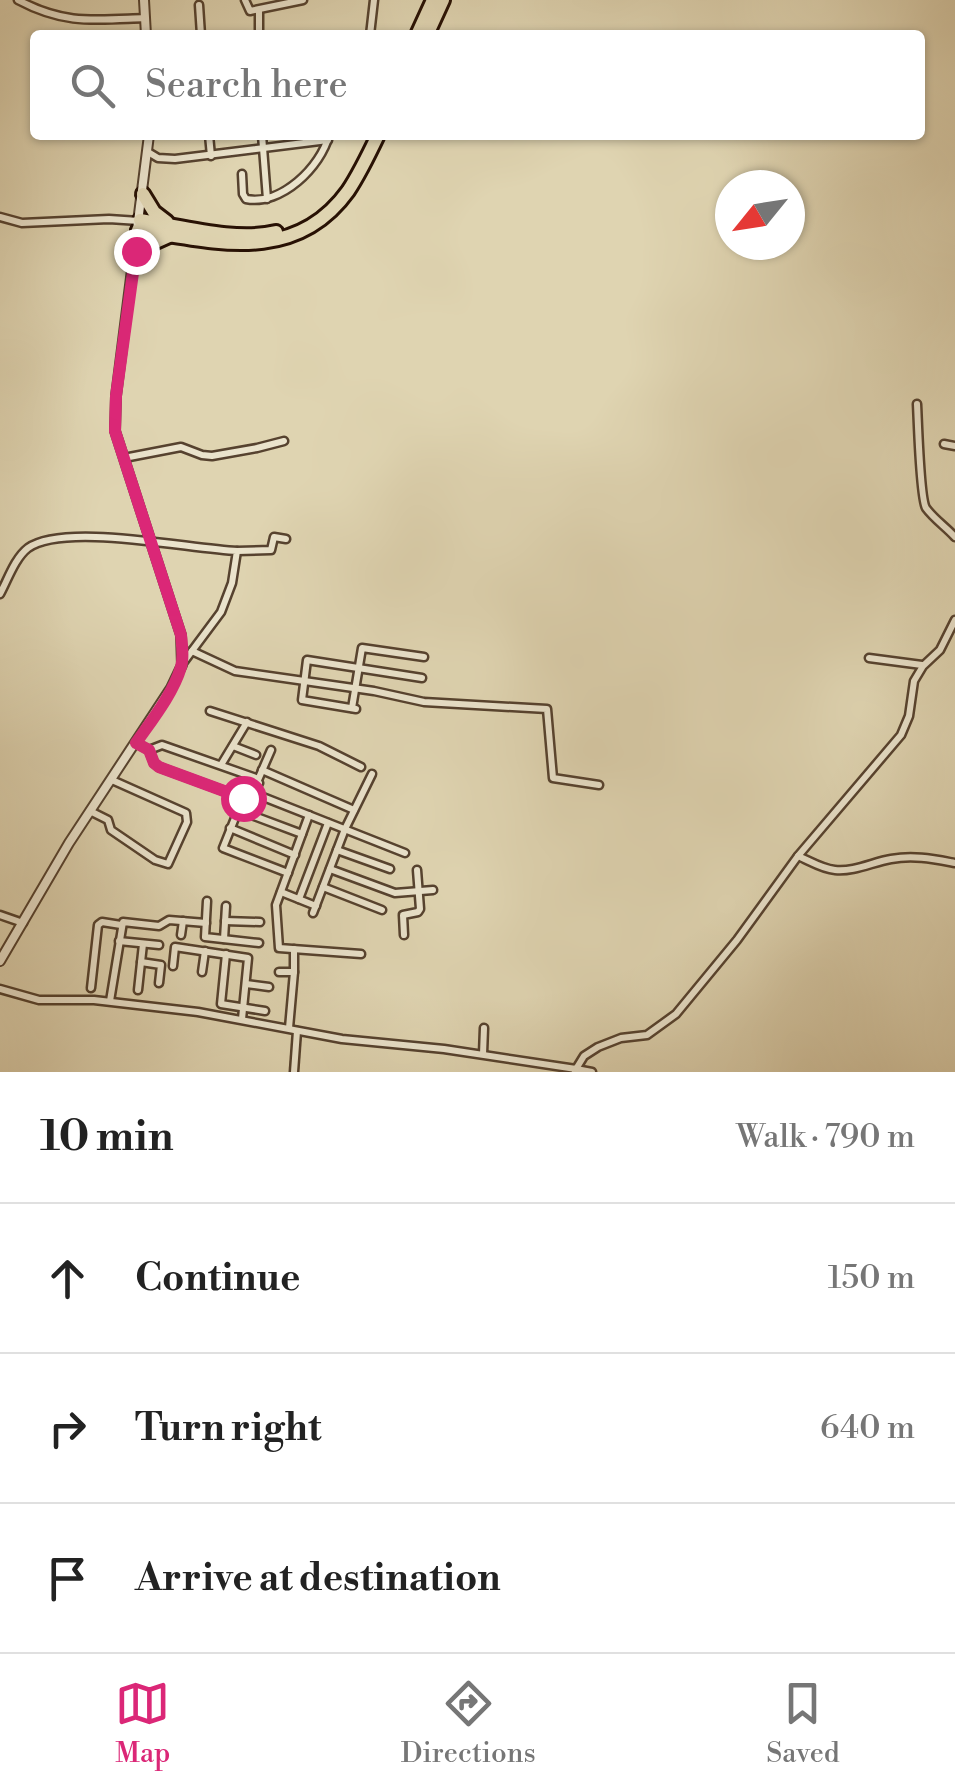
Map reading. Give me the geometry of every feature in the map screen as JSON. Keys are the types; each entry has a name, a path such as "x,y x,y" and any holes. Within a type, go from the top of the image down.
{"highway":[{"path":"418,30 433,0"},
{"path":"428,30 443,0"},
{"path":"133,266 149,245 172,230 252,235 288,229 319,211 342,187 366,140"},
{"path":"139,224 234,244 271,242 290,236 336,204 375,140"},
{"path":"143,194 172,230"}],"street":[{"path":"18,0 66,19 145,18"},
{"path":"144,0 146,30"},
{"path":"245,0 248,10 303,0"},
{"path":"371,30 374,0"},
{"path":"199,6 201,30"},
{"path":"259,10 259,30"},
{"path":"149,140 116,396 115,431 181,635 182,665"},
{"path":"209,140 210,156"},
{"path":"263,140 267,199"},
{"path":"148,152 165,159 210,156 309,140"},
{"path":"242,174 246,199 267,199 314,166 327,140"},
{"path":"0,217 35,223 108,219 139,224"},
{"path":"916,404 921,497 926,508 955,537"},
{"path":"124,458 181,448 212,456 284,441"},
{"path":"944,444 955,446"},
{"path":"0,594 20,557 44,539 84,536 237,551 272,550 274,537 286,538"},
{"path":"0,961 69,843 220,612 232,583 237,551"},
{"path":"575,1070 584,1056 598,1048 621,1038 647,1035 676,1014 737,940 798,856 901,735 909,716 914,681 940,650 955,620"},
{"path":"422,678 358,668 307,660 302,700 354,709 355,688 358,668 362,648 424,656"},
{"path":"940,650 955,648"},
{"path":"192,651 235,671 424,702 547,710 553,778 599,785"},
{"path":"869,658 923,666"},
{"path":"210,711 319,746 361,766"},
{"path":"221,765 247,722"},
{"path":"136,743 149,750 159,767 243,798"},
{"path":"149,750 162,744 258,780"},
{"path":"233,746 256,755"},
{"path":"272,750 253,793 243,798 223,848 288,873"},
{"path":"262,770 354,810"},
{"path":"281,892 315,910 345,830 372,774"},
{"path":"90,811 106,818 112,830 155,860 168,864 187,814 112,780"},
{"path":"253,793 404,853"},
{"path":"238,810 302,834"},
{"path":"309,815 275,910 279,948 361,954"},
{"path":"299,899 328,822"},
{"path":"230,828 295,854"},
{"path":"338,850 390,869"},
{"path":"798,856 836,870 915,857 955,864"},
{"path":"330,869 395,893 433,890"},
{"path":"404,935 402,916 420,910 418,870"},
{"path":"323,888 382,910"},
{"path":"208,901 204,937 259,943"},
{"path":"224,939 226,906"},
{"path":"0,915 23,923"},
{"path":"91,988 98,925 102,922 158,926 166,920 206,923"},
{"path":"181,935 183,921"},
{"path":"225,921 260,922"},
{"path":"110,1001 122,925"},
{"path":"119,942 159,946"},
{"path":"138,990 142,944"},
{"path":"173,966 175,947 248,958 242,1019"},
{"path":"294,949 294,1072"},
{"path":"202,972 205,951"},
{"path":"226,954 222,1004 265,1012"},
{"path":"141,962 160,965 159,983"},
{"path":"279,972 294,972"},
{"path":"246,984 269,987"},
{"path":"0,989 38,1000 110,1001 242,1019 342,1040 483,1054 592,1072"},
{"path":"483,1054 484,1028"}],"route":[{"path":"136,251 116,396 115,431 181,635 182,665 136,743 149,750 159,767 243,798"}]}
